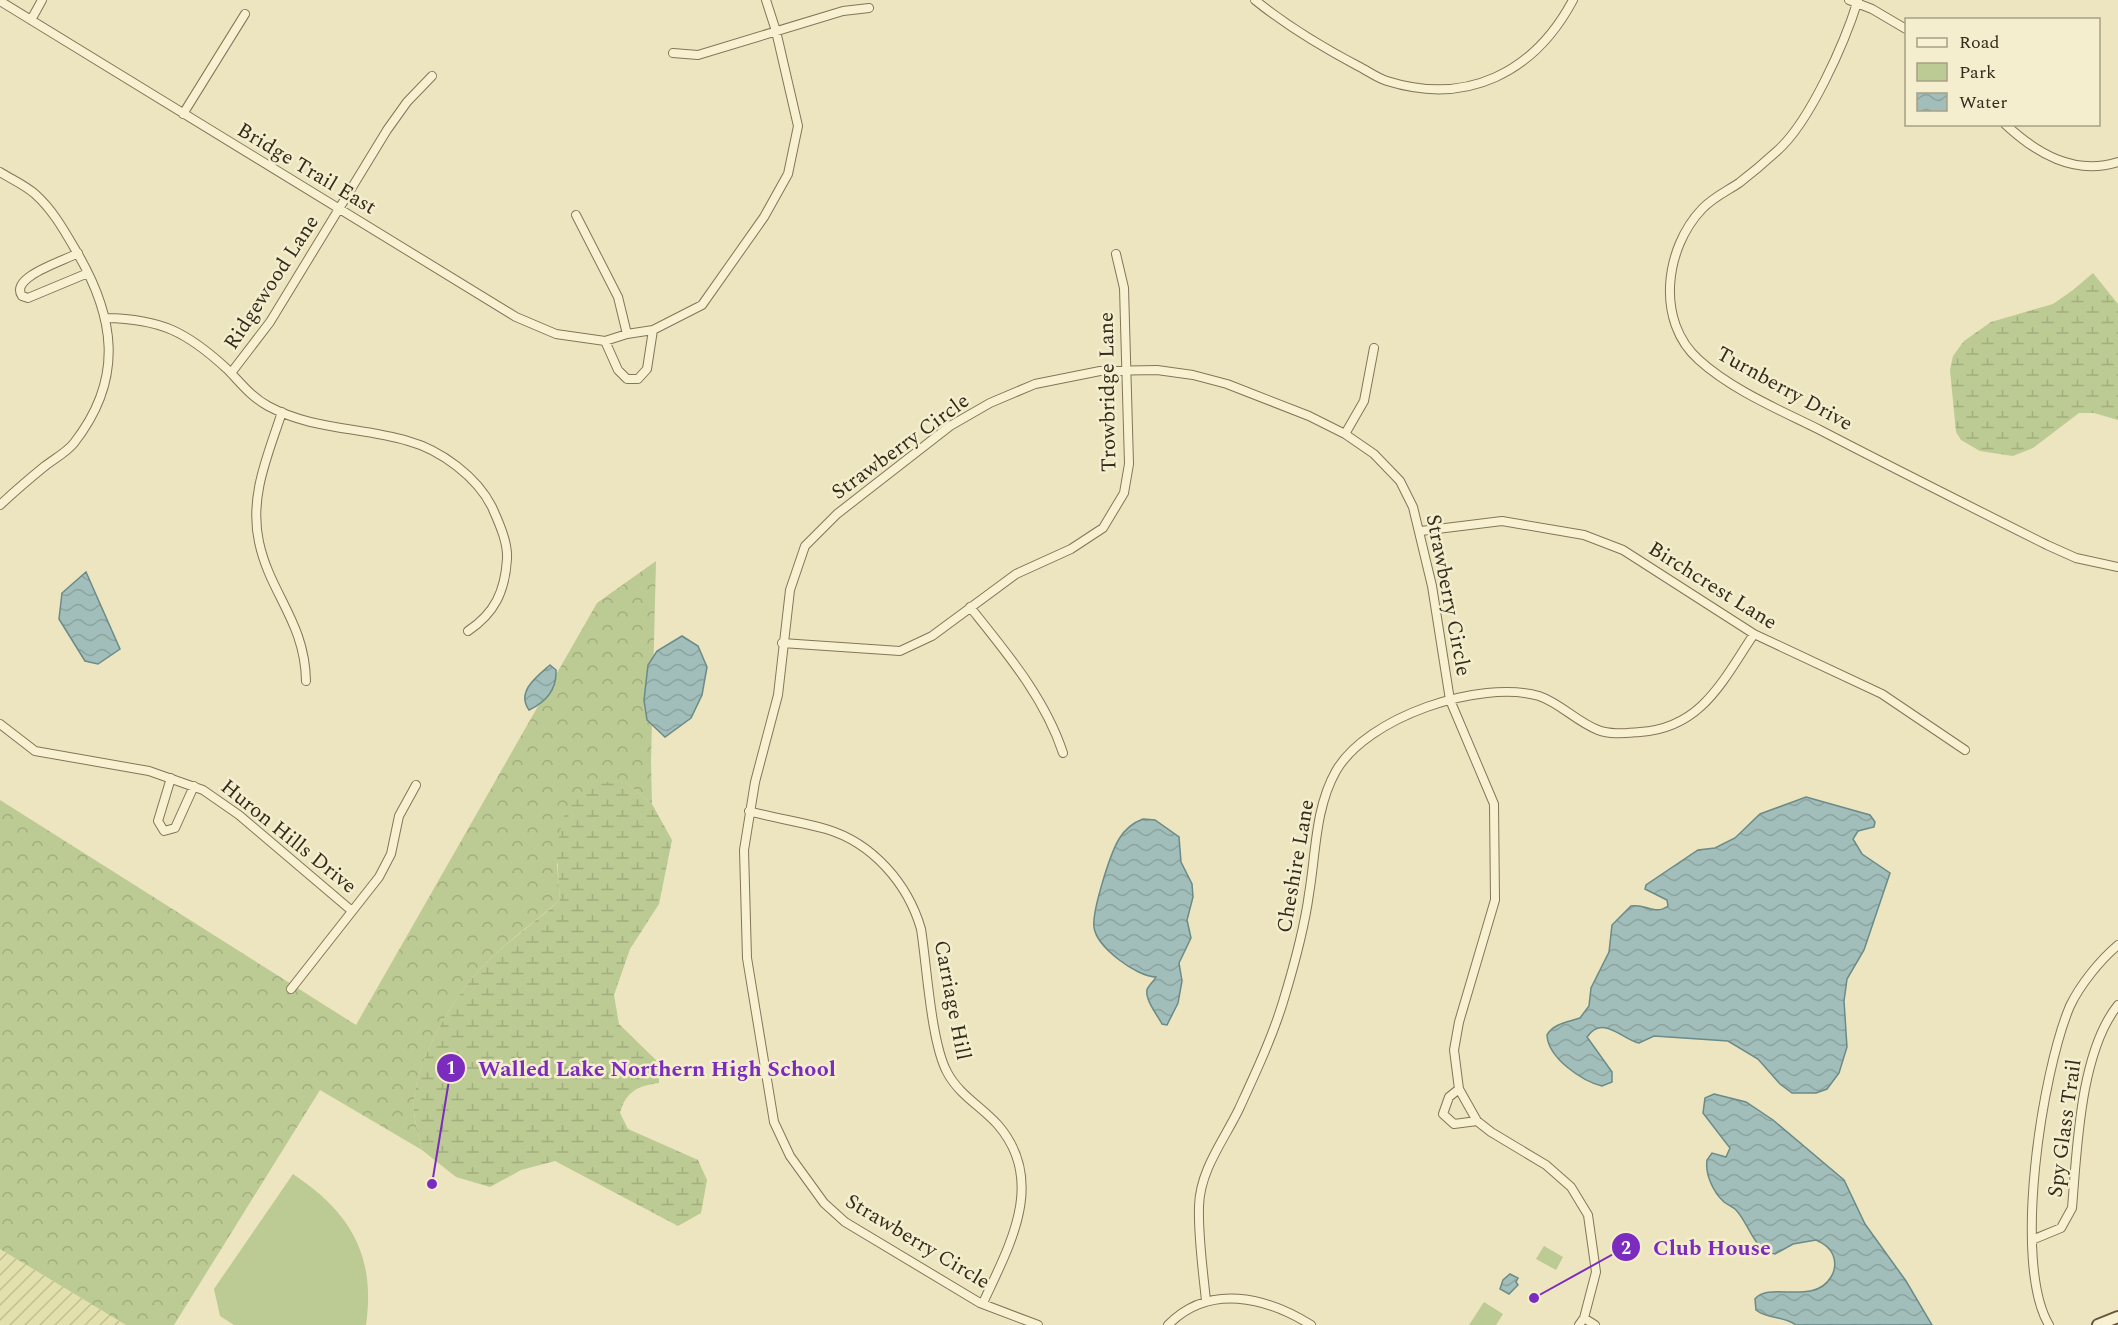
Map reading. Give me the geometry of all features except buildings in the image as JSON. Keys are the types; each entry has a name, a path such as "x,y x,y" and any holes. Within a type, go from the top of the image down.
{"main road":[{"path":"2098,1325 2118,1317"}],"street":[{"path":"31,20 42,0"},
{"name":"Bridge Trail East","path":"0,1 516,317 556,334 605,341 627,334 653,330 702,304 764,217 788,174 798,126 776,31 766,0"},
{"path":"1255,0 1337,55 1385,80 1443,91 1494,80 1536,51 1552,34 1573,0"},
{"path":"1855,1 1905,28"},
{"name":"Turnberry Drive","path":"1855,1 1837,54 1795,129 1780,148 1759,167 1703,207 1685,232 1674,255 1669,287 1672,313 1680,337 1698,360 1724,378 1805,423 2047,545 2076,558 2118,567"},
{"path":"673,53 698,55 843,11 869,8"},
{"path":"183,114 245,14"},
{"name":"Ridgewood Lane","path":"231,373 254,346 387,130 407,102 432,76"},
{"path":"2007,126 2036,150 2063,163 2086,166 2118,162"},
{"path":"0,172 34,193 58,221 78,253 106,318 110,354 108,375 96,408 72,446 0,505"},
{"path":"576,216 618,297 627,334"},
{"path":"78,253 26,277 19,285 19,291 22,296 28,298 88,273"},
{"name":"Trowbridge Lane","path":"782,643 900,651 932,636 1016,574 1071,549 1103,528 1124,493 1129,464 1124,288 1116,254"},
{"path":"106,318 138,319 182,332 198,342 266,405 315,425 409,441 463,471 485,494 499,522 507,552 506,582 496,604 481,622 468,631"},
{"path":"605,341 618,370 627,379 638,379 647,369 653,330"},
{"path":"1346,434 1364,401 1374,348"},
{"name":"Strawberry Circle","path":"1038,1325 983,1303 844,1222 824,1203 790,1156 774,1122 747,958 744,850 749,811 772,725 782,643 795,568 805,546 837,514 950,426 990,403 1035,384 1100,371 1157,370 1227,384 1346,434 1374,454 1400,481 1413,507 1421,531 1450,700 1494,804 1495,900 1459,1022 1454,1050 1459,1089 1477,1121 1491,1132 1546,1164 1571,1188 1588,1215 1596,1272 1582,1322"},
{"path":"282,412 266,455 257,490 256,518 259,542 265,562 301,638 306,681"},
{"name":"Birchcrest Lane","path":"1421,531 1502,521 1584,534 1623,550 1754,634 1882,694 1965,750"},
{"path":"970,607 1032,690 1053,723 1063,753"},
{"name":"Cheshire Lane","path":"1206,1301 1199,1205 1205,1178 1275,1027 1299,949 1320,813 1337,769 1352,750 1387,724 1450,700 1488,692 1520,691 1542,697 1602,731 1620,734 1653,731 1683,720 1705,706 1754,634"},
{"name":"Huron Hills Drive","path":"0,724 35,751 149,771 194,786 238,815 352,911"},
{"path":"171,778 158,821 164,831 175,828 194,786"},
{"path":"291,989 379,877 391,854 399,816 416,785"},
{"name":"Carriage Hill","path":"749,811 827,830 849,839 891,872 916,910 921,929 940,1054 958,1089 990,1116 1007,1139 1022,1181 1022,1199 1017,1228 983,1303"},
{"path":"2049,1325 2043,1315 2036,1288 2032,1240 2036,1165 2044,1099 2055,1052 2070,1006 2079,991 2118,945"},
{"name":"Spy Glass Trail","path":"2032,1240 2061,1228 2072,1208 2083,1106 2091,1059 2101,1032 2118,1005"},
{"path":"1459,1089 1449,1097 1443,1114 1454,1124 1477,1121"},
{"path":"1168,1325 1190,1308 1206,1301 1232,1298 1265,1303 1282,1309 1311,1325"},
{"path":"1582,1322 1595,1325"}],"shaded area":[{"path":"0,1249 126,1325 0,1325"}],"green space":[{"path":"2093,273 2118,304 2118,420 2094,413 2079,413 2033,448 2013,456 1980,451 1961,440 1956,432 1950,370 1953,356 1964,341 1991,322 2053,304"},
{"path":"656,561 652,804 625,782 557,864 560,900 492,957 460,994 439,1028 422,1065 417,1083 414,1112 422,1150 320,1090 174,1325 126,1325 0,1249 0,800 356,1025 597,603"},
{"path":"625,782 652,804 672,840 659,904 630,949 614,995 619,1024 659,1063 659,1083 634,1091 626,1099 620,1113 628,1129 698,1160 707,1180 701,1213 678,1226 555,1161 521,1170 490,1187 456,1177 422,1150 414,1112 414,1100 422,1065 439,1028 460,994 492,957 560,900 558,851 560,833 571,803 582,792 597,784"},
{"path":"293,1174 330,1204 355,1237 367,1277 366,1325 234,1325 220,1316 214,1289"},
{"path":"1544,1246 1563,1257 1556,1270 1536,1259"},
{"path":"1484,1302 1503,1314 1496,1325 1469,1325"}],"water":[{"path":"86,572 120,649 98,664 85,661 59,619 62,593"},
{"path":"682,636 698,646 707,667 702,695 691,718 665,737 647,720 644,700 648,665 657,651"},
{"path":"550,665 556,670 555,683 545,699 529,710 525,697 526,691 529,685"},
{"path":"1806,797 1870,815 1875,822 1874,827 1858,831 1853,839 1862,854 1890,873 1864,950 1847,979 1844,1001 1847,1047 1839,1073 1827,1089 1816,1093 1792,1093 1780,1084 1758,1059 1728,1041 1654,1036 1639,1043 1606,1028 1593,1031 1587,1037 1612,1072 1612,1082 1602,1086 1585,1079 1567,1067 1553,1052 1547,1035 1558,1025 1580,1018 1589,1006 1591,988 1609,952 1612,925 1631,906 1659,910 1668,906 1667,900 1645,889 1646,885 1698,850 1715,848 1735,838 1760,814"},
{"path":"1143,819 1155,820 1179,837 1181,862 1192,884 1193,897 1187,920 1191,938 1179,963 1182,981 1178,1003 1167,1025 1162,1024 1147,994 1148,988 1156,977 1139,972 1109,952 1096,935 1094,927 1099,896 1115,846 1126,829"},
{"path":"1714,1094 1746,1102 1773,1120 1844,1180 1865,1224 1906,1281 1932,1325 1796,1325 1756,1310 1755,1299 1762,1294 1803,1292 1823,1286 1832,1275 1835,1261 1832,1252 1816,1240 1793,1244 1775,1254 1768,1252 1757,1242 1736,1210 1716,1193 1709,1177 1707,1160 1712,1153 1726,1157 1730,1148 1703,1113 1705,1098"},
{"path":"1510,1274 1518,1278 1516,1282 1518,1285 1509,1294 1500,1289 1503,1280"}],"place":[{"name":"Walled Lake Northern High School","path":"432,1184"},
{"name":"Club House","path":"1534,1298"}]}
